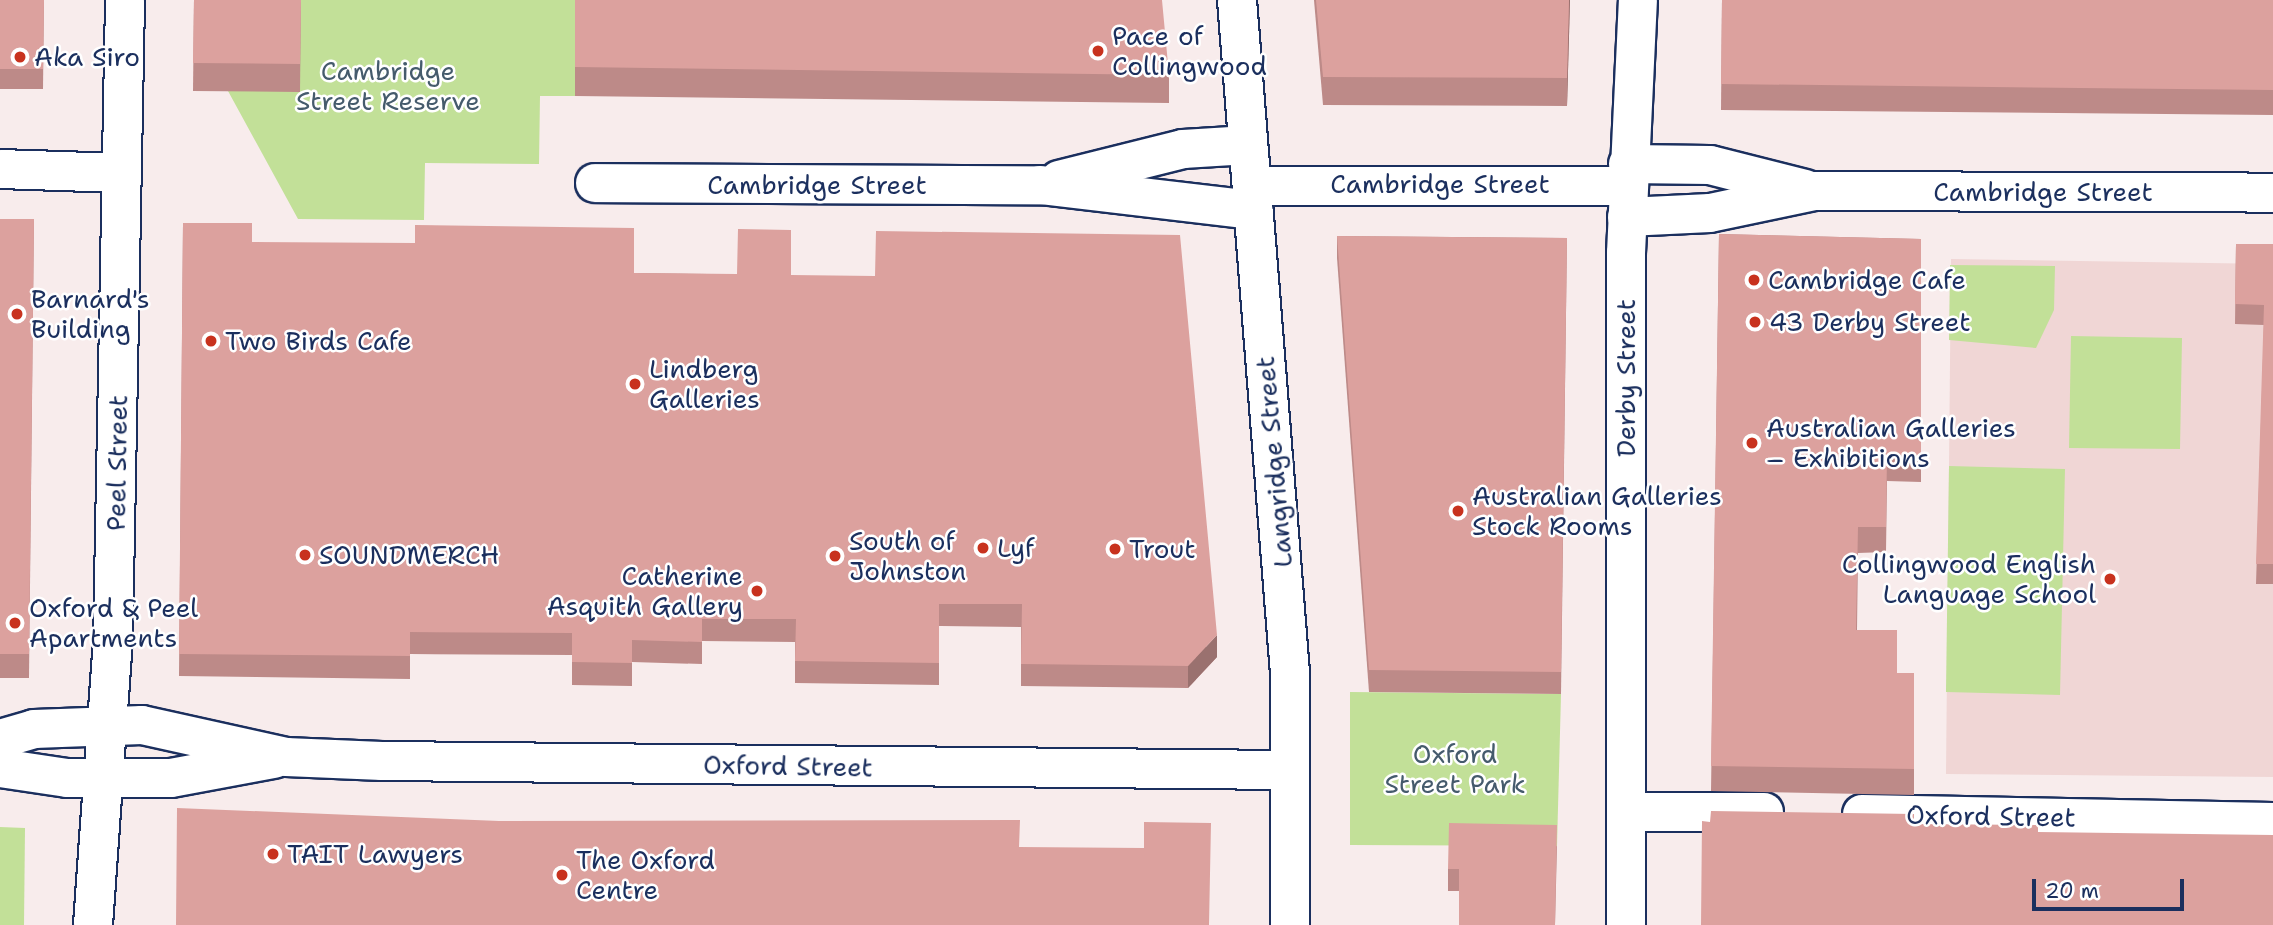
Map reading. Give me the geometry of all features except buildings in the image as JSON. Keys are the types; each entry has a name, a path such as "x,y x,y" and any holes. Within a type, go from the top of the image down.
{"street":[{"name":"Peel Street","path":"93,925 101,779 107,725 125,0"},
{"name":"Langridge Street","path":"1237,0 1290,673 1290,925"},
{"name":"Derby Street","path":"1626,925 1627,189 1638,0"},
{"name":"Cambridge Street","path":"1040,185 1183,149 1248,145"},
{"name":"Cambridge Street","path":"595,183 1040,185 1253,198 1627,189 1710,165 1814,191"},
{"path":"0,169 122,173"},
{"name":"Cambridge Street","path":"1627,189 1710,213 1814,191 2273,193"},
{"name":"Oxford Street","path":"0,739 34,729 107,725 173,728 286,757"},
{"name":"Oxford Street","path":"0,768 101,779 171,778 286,757 1290,770"},
{"name":"Oxford Street","path":"1626,811 2273,822"}],"shaded area":[{"name":"Collingwood English Language School","path":"1951,259 2273,264 2273,777 1946,774"}],"green space":[{"name":"Cambridge Street Reserve","path":"301,0 575,0 575,96 540,96 539,164 425,163 424,220 298,219 228,91"},
{"path":"1950,265 2055,266 2054,310 2036,348 1949,340"},
{"path":"2071,336 2182,338 2180,449 2069,448"},
{"path":"1949,466 2065,469 2060,695 1946,692"},
{"name":"Oxford Street Park","path":"1350,692 1561,694 1557,846 1350,845"},
{"path":"0,827 25,828 24,925 0,925"}],"place":[{"name":"Pace of Collingwood","path":"1098,51"},
{"name":"Aka Siro","path":"20,57"},
{"name":"Cambridge Cafe","path":"1754,280"},
{"name":"Barnard's Building","path":"17,314"},
{"name":"43 Derby Street","path":"1755,322"},
{"name":"Two Birds Cafe","path":"211,341"},
{"name":"Lindberg Galleries","path":"635,384"},
{"name":"Australian Galleries – Exhibitions","path":"1752,443"},
{"name":"Australian Galleries Stock Rooms","path":"1458,511"},
{"name":"Lyf","path":"983,548"},
{"name":"Trout","path":"1115,549"},
{"name":"SOUNDMERCH","path":"305,555"},
{"name":"South of Johnston","path":"835,556"},
{"name":"Collingwood English Language School","path":"2110,579"},
{"name":"Catherine Asquith Gallery","path":"757,591"},
{"name":"Oxford & Peel Apartments","path":"15,623"},
{"name":"TAIT Lawyers","path":"273,854"},
{"name":"The Oxford Centre","path":"562,875"}]}
